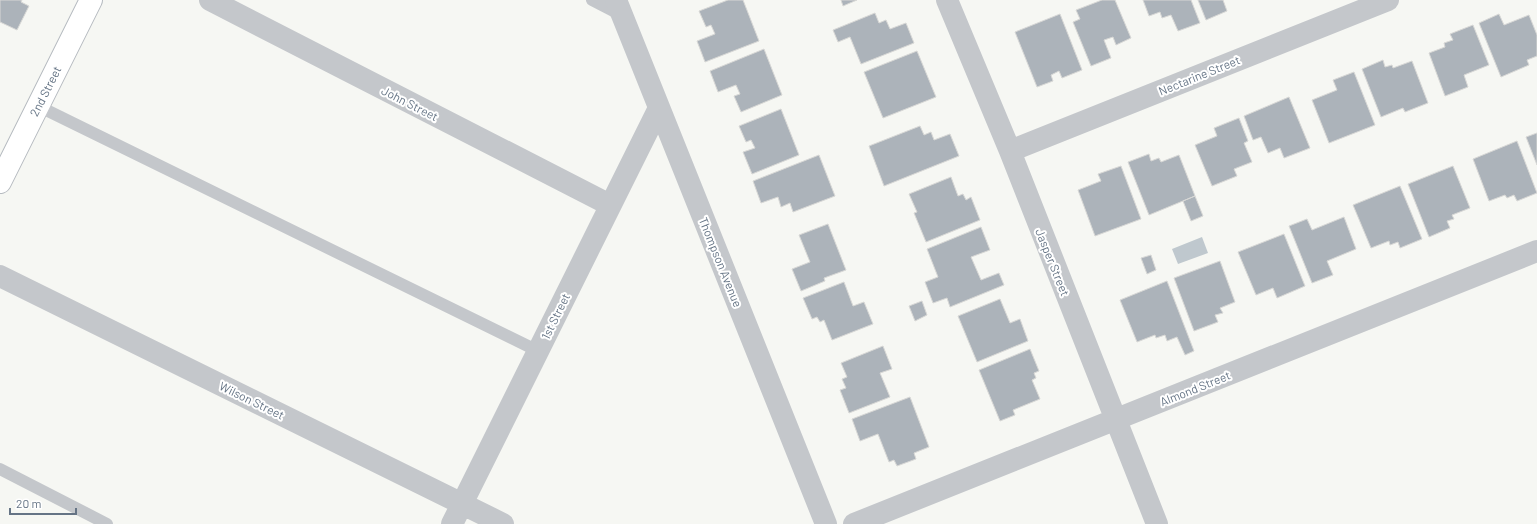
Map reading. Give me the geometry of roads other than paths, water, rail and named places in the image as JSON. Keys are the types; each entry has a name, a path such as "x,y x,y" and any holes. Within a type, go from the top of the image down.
{"main road":[{"name":"2nd Street","path":"0,182 91,0"}],"street":[{"name":"John Street","path":"210,0 610,205"},
{"name":"Jasper Street","path":"947,0 1010,151 1157,524"},
{"name":"Nectarine Street","path":"1010,151 1388,0"},
{"name":"Thompson Avenue","path":"619,7 826,524"},
{"name":"1st Street","path":"452,524 659,108"},
{"name":"Almond Street","path":"854,524 1537,251"},
{"name":"Wilson Street","path":"0,276 503,524"}],"lane":[{"path":"592,0 619,7"},
{"path":"38,106 538,351"},
{"path":"0,469 107,524"}]}
